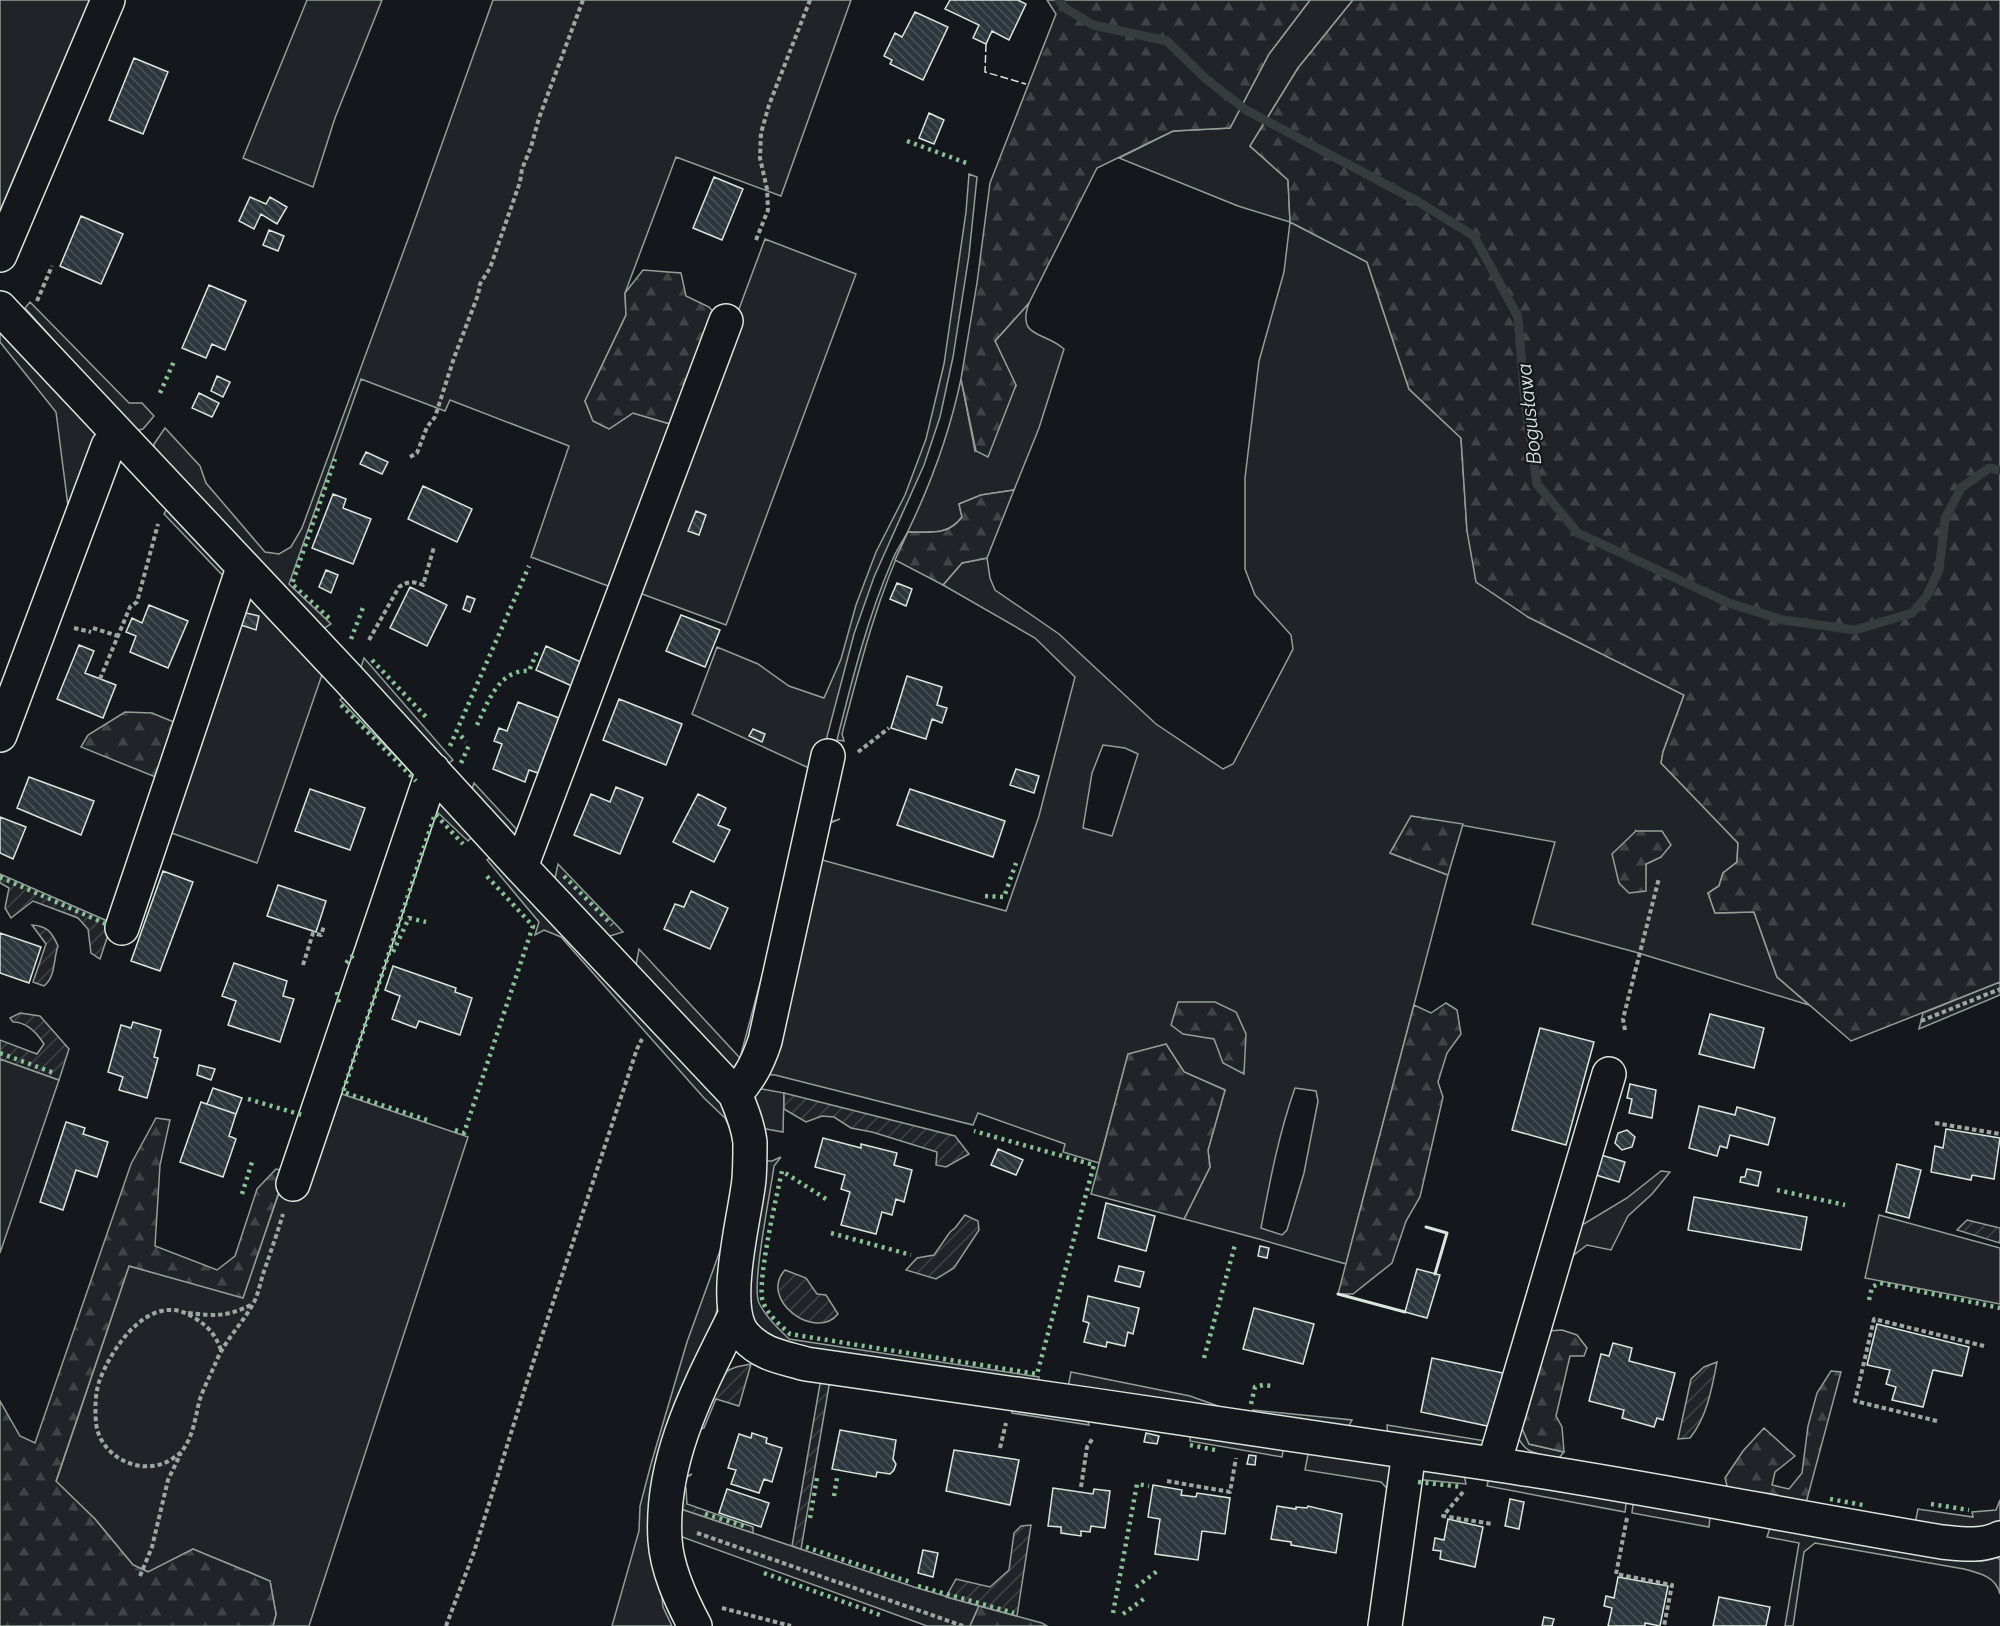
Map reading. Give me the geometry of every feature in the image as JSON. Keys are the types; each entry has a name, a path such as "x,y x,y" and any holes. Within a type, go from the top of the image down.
{"street":[{"path":"0,255 108,0"},
{"path":"0,308 735,1094 745,1115 750,1142 749,1179 736,1259 735,1315 743,1334 763,1352 806,1364 1494,1464 1942,1542 1972,1545 2000,1538"},
{"path":"521,867 726,321"},
{"path":"0,735 108,446 118,434"},
{"path":"123,927 243,568"},
{"path":"735,1094 748,1081 757,1065 765,1041 842,755"},
{"path":"293,1184 433,770"},
{"path":"1494,1464 1609,1074"},
{"path":"704,1616 686,1608 672,1574 665,1542 668,1489 674,1457 685,1423 703,1378 735,1315"},
{"path":"1385,1626 1409,1452"}],"path":[{"path":"410,457 417,453 427,427 435,417 480,284 490,268 539,118 583,0"},
{"path":"756,240 768,210 767,189 760,158 761,132 769,105 810,0"},
{"path":"34,306 52,266"},
{"path":"100,679 130,607 137,602 160,518"},
{"path":"369,640 399,587 405,582 416,582 423,585 434,546"},
{"path":"93,628 118,636"},
{"path":"842,755 889,728"},
{"path":"1625,1030 1623,1019 1659,878"},
{"path":"303,965 313,933 321,935 324,926"},
{"path":"1921,1021 2000,989"},
{"path":"446,1626 474,1552 530,1372 637,1049 645,1032 664,1018"},
{"path":"1935,1123 2000,1134"},
{"path":"140,1576 152,1547 168,1480 193,1432 200,1399 221,1350 254,1304 293,1184"},
{"path":"181,1453 162,1466 141,1467 120,1459 106,1446 97,1429 95,1408 99,1383 112,1354 130,1330 146,1316 169,1308 216,1316 234,1313 254,1304"},
{"path":"187,1312 207,1325 216,1336 221,1350"},
{"path":"1937,1421 1855,1401 1874,1319 1984,1346"},
{"path":"1000,1448 1009,1413"},
{"path":"1081,1487 1087,1447 1095,1434"},
{"path":"1167,1481 1230,1492 1236,1457 1245,1459"},
{"path":"1467,1488 1443,1516 1492,1524"},
{"path":"1628,1513 1616,1574 1672,1585 1664,1626"},
{"path":"665,1522 963,1626"},
{"path":"704,1616 791,1626"}],"green space":[{"path":"0,0 99,0 0,235"},
{"path":"307,0 382,0 335,118 313,187 243,158"},
{"path":"493,0 851,0 781,196 676,157 625,293 626,315 585,401 593,421 609,429 633,413 677,426 526,837 519,842 513,841 470,795 474,783 522,835 616,589 531,557 569,446 450,400 445,411 361,379 289,584 331,624 323,629 316,628 154,456 154,444 165,428 200,466 206,483 265,552 279,554 291,547 302,528"},
{"path":"1047,0 1310,0 1269,54 1230,128 1173,131 1097,168 1029,303 995,341 1016,385 988,457 976,451 961,379 990,183 1056,14"},
{"path":"1310,0 1353,0 1298,68 1250,146 1288,180 1290,222 1238,206 1119,158 1173,131 1230,128 1269,54"},
{"path":"1353,0 2000,0 2000,982 1851,1041 1777,977 1754,912 1715,913 1708,893 1719,886 1723,873 1737,862 1738,843 1661,763 1684,695 1528,617 1476,582 1467,531 1461,438 1409,389 1367,262 1290,222 1288,180 1250,146 1298,68"},
{"path":"969,174 977,177 969,255 953,357 940,417 924,465 874,577 854,634 818,771 760,1032 737,1075 635,970 639,949 740,1058 764,968 811,769 692,714 717,647 758,664 789,686 824,698 841,659 856,605 876,552 905,495 926,439 944,364 966,212"},
{"path":"1290,222 1367,262 1409,389 1461,438 1467,531 1528,617 1684,695 1661,763 1738,843 1737,862 1723,873 1719,886 1708,893 1715,913 1754,912 1777,977 1809,1005 1635,952 1532,924 1555,842 1411,816 1390,853 1448,875 1346,1264 1184,1219 1210,1167 1208,1150 1225,1090 1184,1072 1166,1044 1128,1054 1099,1163 1063,1152 1065,1144 978,1113 973,1125 775,1075 758,1074 820,825 840,819 823,826 815,858 1006,911 1039,816 1075,677 1035,638 943,585 962,563 987,558 990,578 995,590 1059,634 1156,724 1223,769 1233,764 1293,649 1291,635 1255,595 1245,569 1245,478 1259,361 1284,272","holes":["1103,745 1125,748 1138,754 1112,836 1083,828 1092,773","1636,831 1661,857 1646,864 1645,890","1295,1088 1316,1091 1318,1101 1304,1173 1287,1230 1282,1235 1261,1228 1284,1122"]},
{"path":"765,239 856,274 726,625 634,591"},
{"path":"643,270 681,273 686,296 709,307 718,317 677,426 633,413 609,429 593,421 585,401 626,315 625,293"},
{"path":"30,302 129,403 142,403 154,416 143,429 135,431 25,308"},
{"path":"1029,303 1026,323 1029,329 1064,349 1039,428 1014,490 981,495 959,504 962,517 945,530 908,532 887,581 870,632 842,734 844,741 837,740 854,672 875,605 894,557 933,474 946,437 961,379 975,451 1016,386 995,341"},
{"path":"0,323 103,430 68,506 56,412 0,342"},
{"path":"1014,490 987,558 962,563 943,585 895,560 908,532 945,530 962,517 959,504 981,495"},
{"path":"170,504 232,568 228,581 164,514"},
{"path":"249,589 324,669 257,863 163,830"},
{"path":"364,658 453,760 444,766 360,670"},
{"path":"348,692 420,781 340,700"},
{"path":"125,712 152,713 181,725 163,780 81,747 88,735"},
{"path":"443,791 477,832 468,841 434,809 339,1093 468,1137 309,1626 273,1626 276,1614 270,1581 193,1549 149,1572 133,1565 95,1519 56,1482 129,1266 243,1297 294,1149 299,1150 306,1160 312,1155 429,804"},
{"path":"1411,816 1463,824 1448,875 1390,853"},
{"path":"1636,831 1662,831 1671,845 1661,857 1646,864 1646,891 1629,893 1619,883 1612,854"},
{"path":"494,855 729,1103 740,1126 743,1153 741,1178 719,1302 709,1341 674,1433 662,1475 658,1522 663,1562 659,1571 663,1607 672,1626 612,1626 639,1531 640,1506 651,1464 687,1342 721,1248 735,1177 735,1140 725,1118 704,1098 561,937 544,930 535,935 539,922 487,860"},
{"path":"558,864 623,932 607,937 554,883"},
{"path":"0,874 112,923 100,959 91,953 88,929 78,918 33,901 11,918 5,908 9,888 0,883"},
{"path":"32,925 48,931 58,946 51,978 44,986 33,982 46,944"},
{"path":"2000,982 2000,995 1919,1029 1923,1013"},
{"path":"1178,1002 1215,1002 1236,1012 1246,1034 1244,1074 1223,1063 1214,1039 1183,1034 1171,1025"},
{"path":"1446,1003 1457,1010 1461,1034 1447,1053 1438,1082 1443,1097 1420,1197 1406,1221 1392,1263 1353,1294 1338,1294 1414,1005 1431,1013"},
{"path":"20,1013 40,1016 69,1049 59,1080 0,1059 0,1040 37,1054 44,1044 31,1029 18,1022 13,1022 10,1018"},
{"path":"1166,1044 1184,1072 1225,1090 1208,1150 1210,1167 1184,1219 1091,1194 1128,1054"},
{"path":"0,1059 59,1080 0,1253"},
{"path":"751,1089 784,1093 783,1132 755,1127"},
{"path":"784,1093 955,1136 969,1154 946,1167 936,1165 937,1152 851,1128 834,1117 822,1116 806,1122 784,1109"},
{"path":"156,1118 170,1120 160,1165 155,1246 217,1270 235,1256 257,1189 276,1169 286,1171 243,1298 129,1266 56,1481 95,1519 133,1565 148,1572 193,1549 270,1581 276,1614 273,1626 0,1626 0,1401 20,1436 35,1443 131,1164"},
{"path":"781,1157 774,1166 759,1259 757,1293 759,1303 765,1313 789,1339 1039,1377 1038,1389 776,1345 750,1318 743,1288 763,1161 772,1161"},
{"path":"1661,1171 1670,1172 1652,1194 1628,1216 1611,1250 1587,1245 1570,1258 1521,1425 1529,1444 1564,1452 1559,1458 1532,1452 1523,1445 1515,1431 1577,1228 1627,1198"},
{"path":"965,1215 978,1221 979,1230 954,1268 936,1279 906,1270 917,1258 934,1255"},
{"path":"1879,1215 2000,1248 2000,1304 1865,1278"},
{"path":"1967,1220 2000,1228 2000,1243 1957,1230"},
{"path":"785,1270 806,1278 817,1294 826,1295 838,1314 828,1321 816,1323 804,1320 793,1313 784,1304 779,1293 779,1281"},
{"path":"1562,1330 1577,1335 1587,1348 1584,1356 1570,1356 1556,1416 1562,1427 1564,1452 1529,1444 1521,1426 1548,1331"},
{"path":"1717,1362 1701,1421 1690,1438 1678,1439 1691,1379 1704,1367"},
{"path":"751,1364 739,1406 716,1399 704,1428 694,1432 719,1374"},
{"path":"1831,1371 1841,1372 1806,1503 1728,1490 1725,1478 1743,1451 1764,1428 1795,1456 1775,1472 1772,1485 1789,1489 1802,1473 1808,1426 1817,1393"},
{"path":"1071,1372 1190,1396 1218,1406 1216,1411 1067,1392"},
{"path":"821,1378 830,1380 801,1549 792,1546"},
{"path":"1013,1403 1086,1416 1089,1425 1012,1413"},
{"path":"1253,1410 1352,1420 1345,1433 1256,1418"},
{"path":"1387,1425 1486,1441 1483,1449 1388,1440"},
{"path":"1191,1431 1284,1445 1282,1457 1190,1441"},
{"path":"1310,1444 1393,1459 1392,1494 1381,1482 1305,1470"},
{"path":"1423,1463 1463,1469 1466,1484 1414,1479"},
{"path":"1490,1473 1627,1496 1625,1512 1487,1486"},
{"path":"692,1474 681,1481 678,1508 914,1587 979,1606 970,1626 927,1626 674,1534 676,1481"},
{"path":"681,1481 686,1488 687,1504 753,1527 753,1533 678,1508"},
{"path":"1634,1496 1710,1517 1709,1527 1632,1513"},
{"path":"2000,1500 2000,1528 1914,1528 1918,1509 1973,1517 1972,1512 1996,1510"},
{"path":"1772,1522 1997,1557 2000,1560 2000,1594 1991,1580 1964,1569 1815,1543 1804,1552 1793,1626 1785,1626 1799,1543 1767,1537"},
{"path":"1031,1525 1017,1616 946,1597 956,1579 990,1587 1009,1570 1014,1533 1021,1526"},
{"path":"979,1606 1042,1623 1047,1626 970,1626"}],"building":[{"path":"950,0 1018,0 1026,4 1009,40 992,31 986,44 973,38 979,25 945,9"},
{"path":"915,12 948,27 923,80 890,64 892,60 884,56 895,33 902,37"},
{"path":"134,58 168,72 143,134 109,120"},
{"path":"929,113 944,120 934,144 919,138"},
{"path":"714,177 743,189 722,240 693,228"},
{"path":"250,197 266,204 270,197 287,207 277,224 261,214 254,229 239,221"},
{"path":"81,216 123,234 101,284 60,266"},
{"path":"269,230 284,236 278,251 263,245"},
{"path":"209,285 246,301 225,350 212,344 206,358 182,348"},
{"path":"217,376 230,382 223,397 211,391"},
{"path":"199,393 219,403 212,417 192,408"},
{"path":"366,452 388,462 382,474 360,464"},
{"path":"423,486 472,509 457,542 408,519"},
{"path":"333,494 346,499 343,508 371,519 353,564 312,548"},
{"path":"696,511 706,515 699,535 688,531"},
{"path":"326,570 338,575 331,593 319,587"},
{"path":"897,583 912,589 906,606 890,599"},
{"path":"410,587 447,605 427,646 390,628"},
{"path":"467,596 475,599 470,612 463,609"},
{"path":"149,605 188,621 168,668 130,652 136,636 126,632 132,618 142,623"},
{"path":"242,612 259,616 256,630 238,624"},
{"path":"681,615 720,630 705,667 666,651"},
{"path":"79,645 94,651 85,673 116,685 103,718 57,699"},
{"path":"546,646 583,663 572,686 536,670"},
{"path":"907,676 942,687 937,705 947,708 942,723 932,719 926,739 891,728"},
{"path":"619,699 682,724 666,765 603,740"},
{"path":"518,702 559,718 538,773 529,770 525,782 493,769 502,744 494,741 499,728 507,731"},
{"path":"753,729 765,734 762,742 749,736"},
{"path":"1016,769 1039,776 1034,793 1010,785"},
{"path":"29,777 94,801 81,835 17,808"},
{"path":"616,787 643,798 620,854 574,835 591,794 610,802"},
{"path":"310,789 365,808 350,850 295,831"},
{"path":"910,789 1005,821 993,857 897,825"},
{"path":"698,794 726,808 718,825 730,830 714,862 673,842"},
{"path":"0,817 26,827 13,859 0,853"},
{"path":"163,871 193,882 160,971 131,961"},
{"path":"278,885 326,901 316,932 267,916"},
{"path":"691,891 728,908 710,949 664,929 675,904 684,907"},
{"path":"0,933 41,947 29,983 0,973"},
{"path":"234,963 287,981 283,996 294,999 280,1042 228,1025 236,1001 222,996"},
{"path":"393,966 456,988 455,992 472,998 460,1035 419,1021 416,1028 392,1019 400,996 385,990"},
{"path":"1710,1014 1764,1028 1754,1068 1699,1054"},
{"path":"133,1022 161,1030 154,1057 158,1058 147,1098 119,1090 123,1077 108,1072 121,1025 131,1028"},
{"path":"1540,1028 1594,1042 1566,1145 1512,1130"},
{"path":"199,1065 215,1069 211,1080 197,1075"},
{"path":"1630,1084 1656,1090 1652,1118 1629,1113 1632,1099 1627,1098"},
{"path":"213,1088 242,1098 236,1114 207,1104"},
{"path":"201,1102 236,1114 229,1136 236,1139 223,1177 180,1162"},
{"path":"1699,1106 1735,1115 1737,1107 1775,1118 1768,1145 1730,1135 1727,1148 1720,1146 1717,1156 1689,1148"},
{"path":"66,1122 85,1128 83,1134 108,1142 97,1177 76,1170 63,1210 40,1202"},
{"path":"1946,1129 2000,1138 1994,1179 1972,1175 1971,1180 1931,1172 1935,1146 1943,1148"},
{"path":"1627,1130 1635,1137 1632,1147 1622,1150 1615,1143 1618,1133"},
{"path":"823,1138 861,1148 861,1144 897,1153 894,1165 912,1170 904,1202 896,1199 892,1215 882,1212 876,1234 841,1225 850,1192 841,1189 845,1175 815,1167"},
{"path":"998,1149 1023,1160 1016,1175 991,1165"},
{"path":"1601,1155 1625,1162 1619,1182 1596,1175"},
{"path":"1897,1164 1921,1170 1909,1218 1886,1212"},
{"path":"1747,1169 1761,1172 1758,1186 1740,1182 1741,1177 1745,1177"},
{"path":"1694,1197 1807,1217 1801,1250 1688,1230"},
{"path":"1106,1203 1155,1216 1146,1251 1098,1238"},
{"path":"1260,1246 1269,1248 1267,1258 1258,1256"},
{"path":"1119,1266 1144,1272 1140,1287 1115,1281"},
{"path":"1417,1269 1440,1275 1427,1318 1405,1312"},
{"path":"1088,1296 1139,1308 1133,1334 1128,1332 1125,1346 1107,1342 1106,1347 1084,1342 1089,1323 1083,1321"},
{"path":"1254,1308 1314,1324 1303,1364 1243,1349"},
{"path":"1877,1324 1969,1347 1962,1376 1933,1370 1923,1407 1892,1400 1896,1387 1886,1384 1890,1370 1867,1365"},
{"path":"1613,1343 1632,1348 1629,1361 1675,1373 1663,1420 1657,1418 1654,1427 1622,1418 1624,1410 1589,1401 1601,1354 1609,1356"},
{"path":"1432,1358 1503,1373 1492,1427 1421,1412"},
{"path":"840,1430 896,1440 894,1470 890,1474 877,1472 876,1477 832,1469"},
{"path":"752,1433 767,1438 766,1443 782,1448 772,1482 764,1479 759,1493 731,1484 736,1470 728,1468 739,1434 751,1438"},
{"path":"1146,1433 1159,1436 1157,1444 1144,1442"},
{"path":"954,1450 1019,1460 1010,1505 946,1491"},
{"path":"1249,1455 1256,1456 1255,1465 1247,1464"},
{"path":"1153,1485 1182,1490 1181,1495 1196,1497 1197,1493 1230,1498 1225,1534 1202,1531 1198,1560 1155,1554 1160,1519 1148,1517"},
{"path":"1053,1488 1093,1494 1094,1489 1110,1491 1105,1528 1091,1526 1090,1532 1081,1531 1081,1536 1061,1533 1061,1527 1048,1526"},
{"path":"727,1489 769,1503 761,1527 719,1513"},
{"path":"1510,1499 1524,1502 1519,1529 1505,1526"},
{"path":"1277,1506 1296,1509 1296,1507 1307,1508 1308,1506 1342,1514 1336,1553 1271,1539"},
{"path":"1448,1519 1483,1527 1475,1567 1440,1559 1441,1551 1433,1550 1435,1538 1444,1540"},
{"path":"923,1550 938,1553 933,1577 918,1573"},
{"path":"1618,1577 1668,1586 1660,1626 1645,1623 1645,1626 1608,1626 1612,1608 1604,1606 1606,1596 1614,1598"},
{"path":"1719,1597 1770,1607 1766,1626 1713,1626"},
{"path":"1544,1617 1554,1619 1552,1626 1542,1626"}],"waterway":[{"name":"Bogusława","path":"1059,0 1065,8 1093,25 1167,41 1206,79 1246,110 1417,201 1474,236 1518,317 1525,403 1537,484 1578,533 1729,603 1783,620 1855,630 1912,613 1927,596 1939,570 1945,519 1961,488 1989,468 2000,470"}],"hedge":[{"path":"907,141 969,164"},
{"path":"160,393 175,359"},
{"path":"329,618 292,584 335,459"},
{"path":"450,746 529,566"},
{"path":"351,639 364,605"},
{"path":"477,725 490,697 502,681 510,675 529,671 538,649"},
{"path":"372,660 427,718"},
{"path":"341,705 416,781"},
{"path":"461,736 466,742"},
{"path":"461,763 470,743"},
{"path":"427,1120 343,1092 435,814 463,844"},
{"path":"985,896 1004,897 1016,863"},
{"path":"455,1130 464,1133 533,926 484,873"},
{"path":"564,876 612,925"},
{"path":"0,877 106,924"},
{"path":"393,952 409,918 426,922"},
{"path":"346,963 356,952"},
{"path":"337,992 339,1004"},
{"path":"0,1053 54,1073"},
{"path":"248,1099 302,1115"},
{"path":"826,1199 782,1171 768,1239 762,1292 763,1302 768,1311 790,1334 1037,1374 1094,1165 974,1131"},
{"path":"242,1194 252,1162"},
{"path":"1777,1190 1845,1205"},
{"path":"831,1233 911,1255"},
{"path":"1204,1358 1235,1245"},
{"path":"1869,1300 1872,1287 1880,1283 2000,1308"},
{"path":"1251,1404 1255,1387 1273,1386"},
{"path":"1190,1445 1215,1450"},
{"path":"810,1518 817,1478"},
{"path":"834,1496 837,1478"},
{"path":"1418,1482 1462,1487"},
{"path":"1113,1613 1137,1484 1149,1486"},
{"path":"1830,1499 1863,1505"},
{"path":"1931,1504 1969,1510"},
{"path":"705,1514 747,1527"},
{"path":"806,1547 910,1582"},
{"path":"1136,1587 1160,1569"},
{"path":"764,1573 883,1616"},
{"path":"918,1586 1014,1613"},
{"path":"1123,1614 1145,1598"}],"fence":[{"path":"986,44 985,72 1026,84"}],"wall":[{"path":"1426,1227 1447,1233 1435,1274"},
{"path":"1338,1294 1405,1312"}]}
